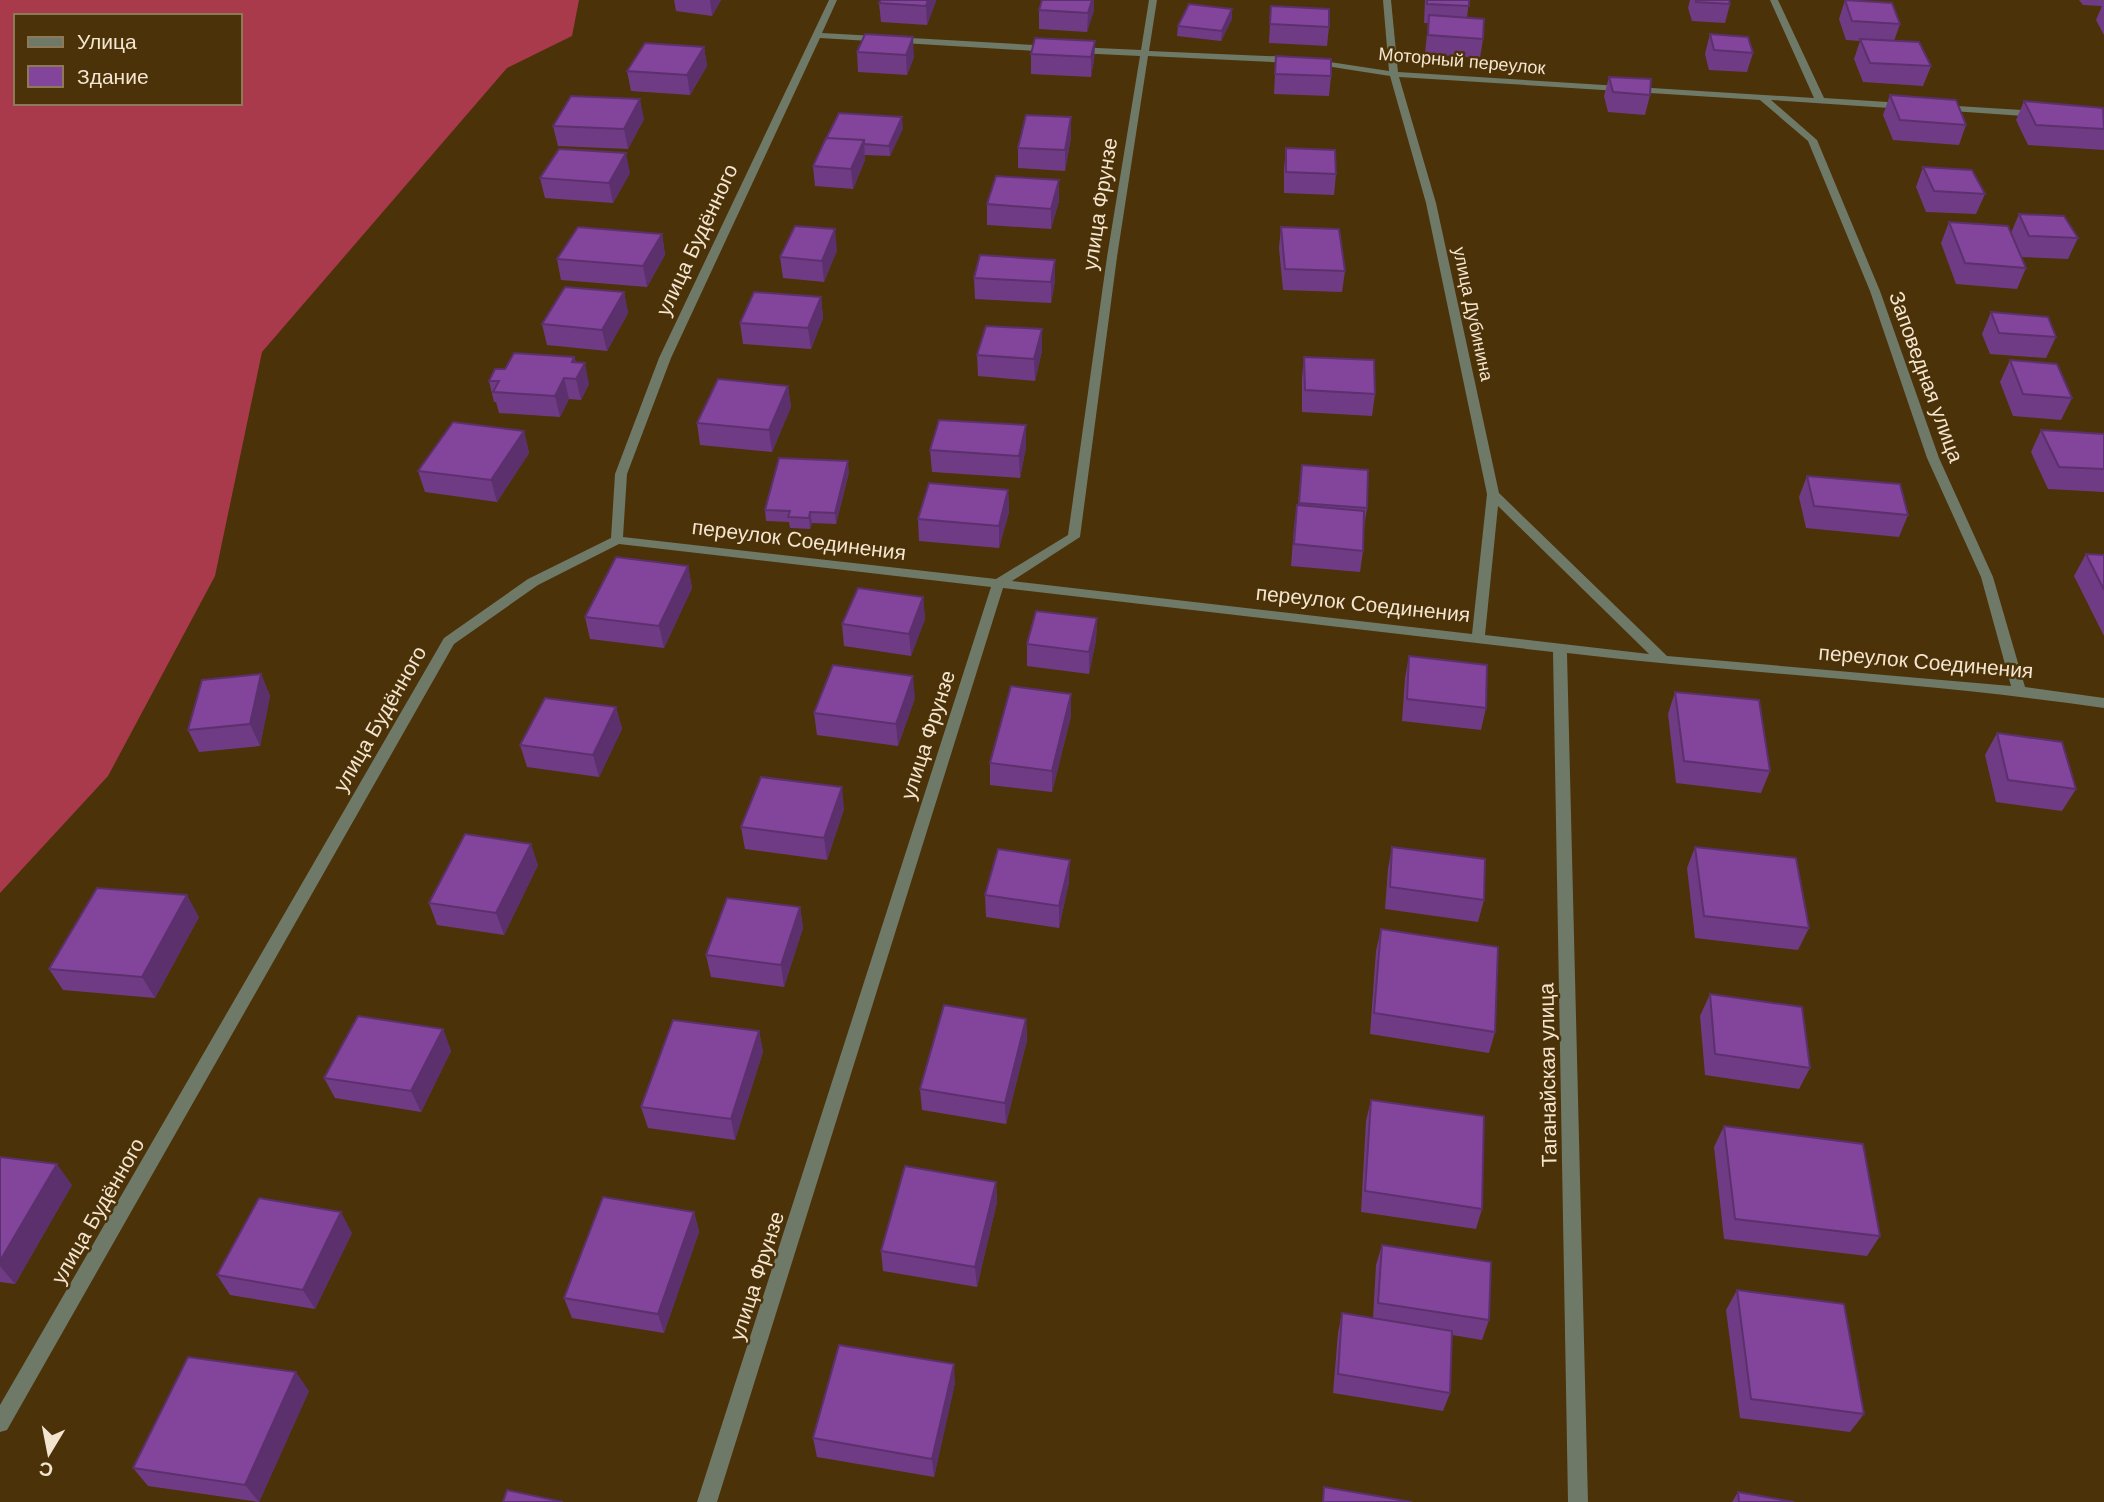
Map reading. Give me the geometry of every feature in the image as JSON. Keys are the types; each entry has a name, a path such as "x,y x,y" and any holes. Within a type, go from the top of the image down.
{"street":[{"name":"улица Будённого","path":"0,1423 449,641 533,582 617,540 621,474 665,358 833,0"},
{"name":"улица Фрунзе","path":"707,1502 998,584 1074,537 1112,257 1153,0"},
{"name":"улица Дубинина","path":"1387,0 1394,74 1432,203 1493,494 1478,638"},
{"path":"1774,0 1820,100"},
{"name":"Моторный переулок","path":"817,34 1145,55 1332,62 1394,74 1914,106"},
{"name":"Заповедная улица","path":"1762,97 1812,141 1875,291 1933,458 1987,576 2019,691"},
{"path":"1928,107 2050,115"},
{"path":"1493,494 1663,660"},
{"name":"переулок Соединения","path":"617,540 1663,660 2019,691 2104,703"},
{"name":"Таганайская улица","path":"1560,648 1578,1502"}],"shaded area":[{"path":"0,0 579,0 572,36 507,68 262,352 215,576 108,776 0,893"}],"building":[{"path":"881,0 928,0 926,6 879,3"},
{"path":"1042,0 1092,0 1088,13 1039,10"},
{"path":"1427,0 1469,0 1469,6 1427,4"},
{"path":"1729,0 1730,4 1696,2"},
{"path":"1845,0 1892,3 1900,24 1852,21"},
{"path":"1189,4 1232,9 1222,31 1178,26"},
{"path":"1271,6 1329,9 1329,27 1270,24"},
{"path":"1429,15 1484,19 1483,39 1428,35"},
{"path":"865,34 913,37 906,55 857,52"},
{"path":"1710,34 1748,37 1753,53 1714,50"},
{"path":"1035,38 1095,41 1091,57 1031,54"},
{"path":"1860,39 1919,42 1931,66 1870,63"},
{"path":"645,43 704,47 687,75 627,71"},
{"path":"1276,56 1331,59 1331,76 1275,74"},
{"path":"1609,77 1651,79 1650,95 1613,92"},
{"path":"1890,95 1956,100 1966,125 1900,120"},
{"path":"571,96 640,99 624,129 553,126"},
{"path":"2024,101 2103,108 2104,129 2036,125"},
{"path":"839,113 902,117 889,146 864,144 864,140 826,138"},
{"path":"1026,115 1071,117 1065,150 1018,148"},
{"path":"826,138 864,140 851,169 813,166"},
{"path":"1286,148 1335,150 1336,174 1286,172"},
{"path":"559,149 626,153 609,183 540,178"},
{"path":"1923,167 1972,170 1985,194 1934,191"},
{"path":"996,176 1059,180 1051,209 987,204"},
{"path":"2019,214 2064,216 2078,238 2029,236"},
{"path":"1949,222 2008,226 2026,268 1965,263"},
{"path":"795,226 835,229 822,261 780,257"},
{"path":"578,227 662,234 643,266 557,259"},
{"path":"1281,227 1339,229 1345,271 1285,269"},
{"path":"980,255 1055,260 1051,282 974,278"},
{"path":"565,287 624,292 602,330 542,324"},
{"path":"754,292 821,297 808,328 740,323"},
{"path":"1991,312 2048,317 2056,337 1999,333"},
{"path":"986,326 1042,329 1034,359 977,355"},
{"path":"514,353 574,357 572,362 585,363 576,379 564,378 555,396 493,392 499,381 489,381 495,369 505,369"},
{"path":"1304,357 1374,360 1375,394 1305,390"},
{"path":"2010,360 2057,364 2072,398 2023,394"},
{"path":"718,379 788,386 769,430 697,423"},
{"path":"939,420 1026,425 1019,456 930,450"},
{"path":"453,422 524,431 491,480 418,471"},
{"path":"2041,430 2104,434 2104,469 2059,467"},
{"path":"779,458 848,461 835,513 810,512 809,518 788,517 790,511 765,510"},
{"path":"1302,465 1368,470 1367,508 1299,503"},
{"path":"1807,476 1900,484 1908,515 1814,506"},
{"path":"929,483 1008,490 999,526 918,519"},
{"path":"1297,505 1364,511 1363,551 1294,544"},
{"path":"2086,554 2104,555 2104,590"},
{"path":"616,557 688,566 659,626 585,617"},
{"path":"858,588 923,597 909,634 842,624"},
{"path":"1036,611 1097,618 1089,652 1027,644"},
{"path":"1409,656 1487,665 1486,708 1407,699"},
{"path":"833,665 913,676 896,724 814,713"},
{"path":"261,674 250,724 188,730 202,680"},
{"path":"1011,686 1071,694 1052,771 990,763"},
{"path":"1675,692 1759,700 1770,771 1684,761"},
{"path":"545,698 616,707 593,755 520,745"},
{"path":"1997,733 2062,742 2076,789 2008,780"},
{"path":"761,777 842,787 824,838 741,827"},
{"path":"465,834 531,844 496,913 429,903"},
{"path":"1392,847 1485,859 1484,900 1390,887"},
{"path":"1695,847 1796,858 1809,928 1704,916"},
{"path":"998,849 1070,860 1059,906 985,895"},
{"path":"97,888 187,895 142,977 49,969"},
{"path":"727,898 800,907 781,965 706,955"},
{"path":"1381,929 1498,947 1495,1032 1374,1013"},
{"path":"1710,994 1802,1007 1810,1068 1715,1054"},
{"path":"944,1005 1026,1019 1005,1103 920,1089"},
{"path":"358,1016 443,1029 411,1091 324,1078"},
{"path":"673,1020 759,1031 731,1119 641,1107"},
{"path":"1371,1100 1484,1116 1482,1209 1365,1191"},
{"path":"1724,1126 1863,1144 1880,1236 1735,1219"},
{"path":"0,1157 57,1164 0,1261"},
{"path":"905,1166 996,1182 975,1267 881,1251"},
{"path":"603,1197 694,1212 658,1314 564,1298"},
{"path":"259,1198 341,1212 303,1290 217,1275"},
{"path":"1382,1245 1491,1262 1489,1320 1378,1303"},
{"path":"1737,1290 1844,1304 1864,1414 1751,1399"},
{"path":"1342,1313 1452,1331 1450,1393 1338,1374"},
{"path":"839,1345 954,1364 932,1459 813,1438"},
{"path":"188,1357 296,1372 245,1485 133,1468"},
{"path":"1324,1487 1412,1502 1323,1502"},
{"path":"507,1490 563,1502 503,1502"},
{"path":"1738,1492 1794,1502 1739,1502"}]}
